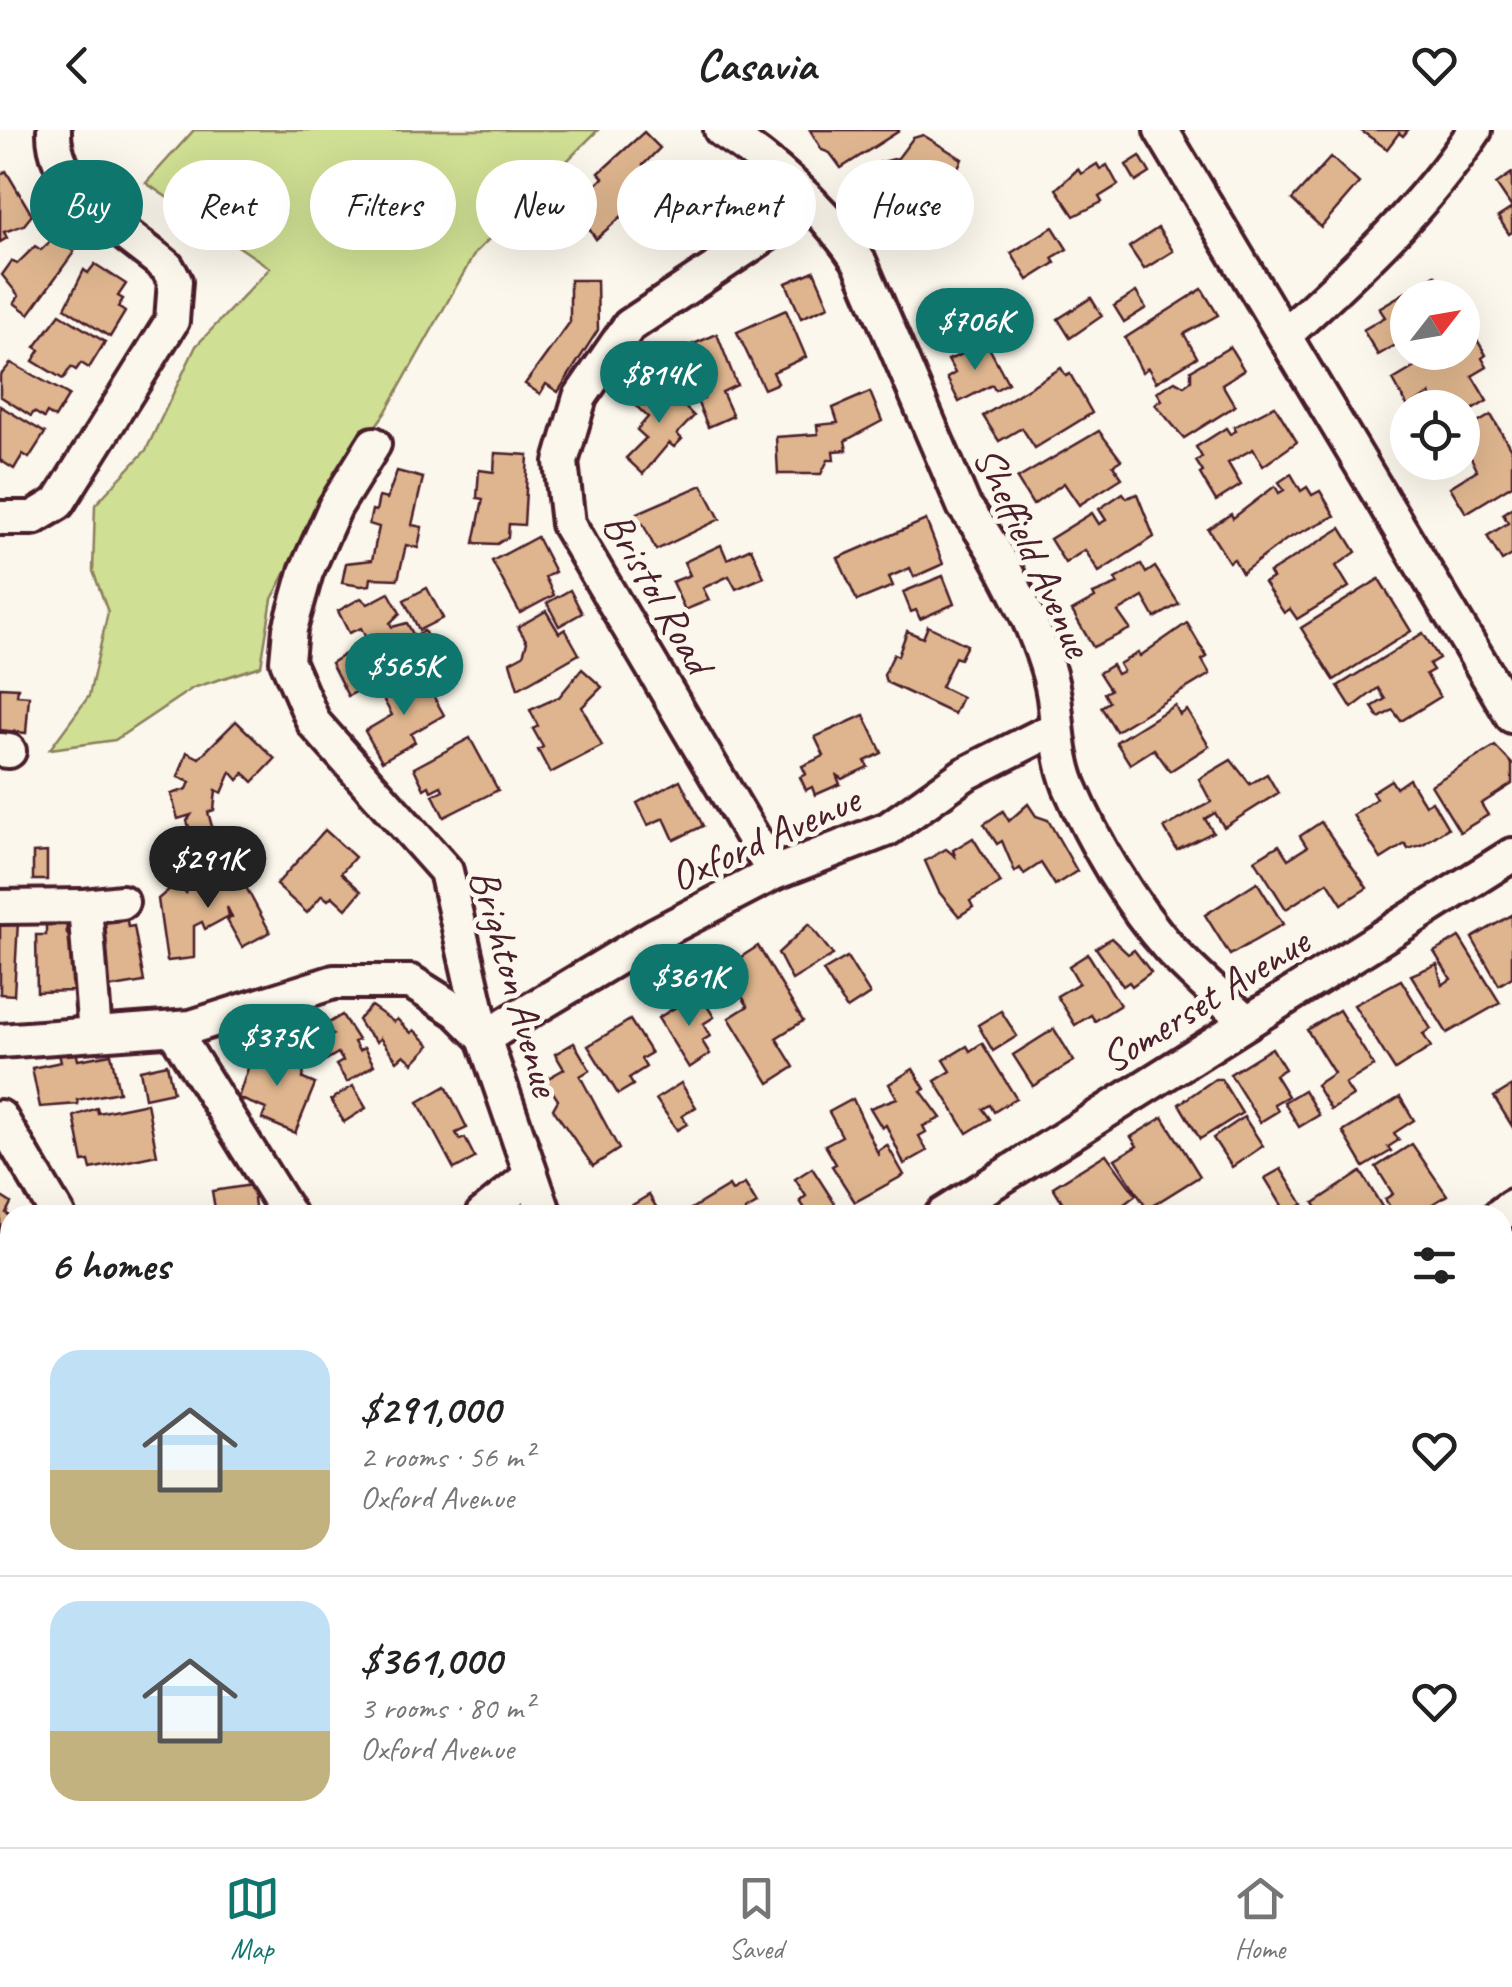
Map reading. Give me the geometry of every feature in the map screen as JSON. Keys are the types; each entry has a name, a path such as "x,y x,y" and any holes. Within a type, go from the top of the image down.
{"street":[{"path":"0,518 34,518 58,502 172,321 175,281 167,267 73,188 54,143 54,130"},
{"name":"Sheffield Avenue","path":"721,130 762,160"},
{"path":"1161,130 1512,716"},
{"path":"1285,334 1353,273 1425,196 1475,130"},
{"name":"Sheffield Avenue","path":"816,208 838,230 860,263 964,506 991,540 1044,663 1054,698 1054,729 1070,786 1124,886 1168,947 1246,1022"},
{"name":"Bristol Road","path":"743,250 629,326 580,397 561,462 568,524 774,872"},
{"name":"Brighton Avenue","path":"374,444 322,533 295,605 288,661 314,724 446,871 484,1038 541,1205"},
{"name":"Oxford Avenue","path":"484,1038 655,935 774,872 888,829 965,774 1054,729"},
{"name":"Somerset Avenue","path":"962,1205 1512,855"},
{"path":"0,907 122,902"},
{"path":"85,906 95,1034"},
{"path":"0,1041 173,1028 226,1019 334,982 412,982 457,1011 484,1038"},
{"path":"173,1028 283,1205"},
{"path":"0,1117 52,1205"},
{"path":"494,1205 529,1177"}],"green space":[{"path":"194,130 598,130 568,160 476,160 478,250 385,413 328,492 272,599 261,666 193,688 115,740 50,749 89,696 108,612 93,571 95,505 146,450 196,346 270,268 244,250 290,250 290,160 167,160"},
{"path":"163,164 163,195 146,183"}],"building":[{"path":"810,130 899,130 854,160 836,161 822,150"},
{"path":"1360,130 1408,130 1403,136 1399,133 1387,149"},
{"path":"644,132 660,148 648,160 617,160 617,220 597,238 597,184 603,178 599,173"},
{"path":"923,135 962,159 890,160 898,158 913,138"},
{"path":"1140,156 1150,173 1136,182 1126,165"},
{"path":"1331,157 1359,183 1321,227 1292,200"},
{"path":"1097,164 1100,169 1107,165 1118,185 1099,197 1102,202 1074,216 1056,189 1078,169 1081,174"},
{"path":"6,171 30,218 24,225 4,232 7,238 0,242 0,175"},
{"path":"1512,173 1512,208 1496,184"},
{"path":"1512,208 1512,232 1509,234 1498,217"},
{"path":"1053,227 1067,249 1052,258 1055,263 1028,280 1011,253"},
{"path":"1158,228 1173,251 1144,269 1129,247"},
{"path":"31,250 74,252 29,314 14,303 19,296 2,275 12,261 17,264"},
{"path":"95,264 126,284 118,296 123,299 118,307 125,312 110,337 65,308 84,270 88,273"},
{"path":"814,271 829,306 801,318 786,283"},
{"path":"570,280 597,280 598,330 558,392 546,384 540,394 525,384 570,322"},
{"path":"1202,289 1218,315 1184,334 1197,357 1156,382 1148,368 1142,372 1125,338"},
{"path":"1136,292 1146,308 1124,322 1114,306"},
{"path":"1091,298 1102,316 1070,338 1058,319"},
{"path":"1390,302 1390,348 1378,355 1363,330 1385,317 1379,308"},
{"path":"786,310 806,357 773,372 778,383 764,389 737,332"},
{"path":"60,314 105,342 89,368 81,363 76,370 71,367 63,379 33,361 40,350 35,347"},
{"path":"717,334 737,385 722,392 733,416 708,427 697,401 704,399 695,378 687,381 675,352"},
{"path":"987,344 1008,383 995,390 992,385 959,402 947,378 955,373 948,360"},
{"path":"1480,345 1487,367 1472,376 1487,401 1480,405 1480,390 1399,390 1393,380 1410,370 1480,370"},
{"path":"1230,347 1244,370 1222,384 1235,406 1184,438 1155,404 1162,400 1157,392 1175,381 1184,386 1191,381 1191,370"},
{"path":"11,363 69,395 55,418 47,413 44,418 34,412 31,416 0,396 0,376"},
{"path":"1061,368 1066,376 1070,374 1092,413 1035,448 1022,428 999,441 983,416"},
{"path":"658,381 694,416 677,434 682,439 674,447 669,443 643,474 626,458 646,438 637,430 648,417 635,405"},
{"path":"870,392 882,421 845,441 847,450 833,451 834,460 828,460 821,474 778,474 776,437 818,434 817,425 838,423 833,408"},
{"path":"0,406 45,433 29,458 23,454 14,469 0,460"},
{"path":"1275,406 1297,442 1263,466 1253,449 1228,463 1241,485 1216,501 1200,474 1203,472 1196,461 1202,457 1196,447 1226,428 1230,434 1236,431 1234,427"},
{"path":"1491,415 1512,451 1512,485 1466,513 1450,487 1461,480 1480,480 1480,422"},
{"path":"1099,431 1121,460 1113,465 1122,478 1079,505 1064,483 1033,505 1017,479"},
{"path":"495,453 528,455 524,525 509,524 508,537 497,544 474,543 483,499 477,498 479,470 494,472"},
{"path":"397,471 423,478 412,525 422,527 418,548 406,545 398,579 371,578 370,585 361,586 342,583 346,563 372,560 379,527 369,524 372,510 376,511 379,497 387,499"},
{"path":"1291,474 1301,491 1307,487 1312,495 1320,491 1335,516 1287,539 1242,573 1234,559 1229,562 1208,529 1231,514 1233,518 1275,486 1279,493 1284,490 1279,482"},
{"path":"702,485 720,519 656,550 643,524 638,526 633,515"},
{"path":"1123,493 1127,498 1137,494 1154,537 1099,572 1085,550 1065,563 1050,539 1092,513 1099,524 1106,520 1099,509"},
{"path":"1512,508 1512,555 1502,561 1487,536 1508,523 1503,514"},
{"path":"926,520 943,564 914,577 910,568 889,577 893,586 857,601 838,558"},
{"path":"1341,528 1356,552 1336,566 1349,587 1297,619 1290,609 1284,613 1264,583 1272,578 1269,573"},
{"path":"537,537 555,572 545,577 554,595 520,613 492,561"},
{"path":"721,545 727,559 751,548 764,577 736,589 729,576 703,588 709,600 685,610 672,582 690,575 684,562"},
{"path":"1141,564 1146,573 1155,567 1179,604 1155,618 1143,597 1118,612 1130,629 1093,647 1072,611 1095,598 1093,594 1118,584 1115,579"},
{"path":"943,576 954,604 920,619 916,610 911,612 903,592"},
{"path":"1379,579 1411,631 1334,680 1301,628"},
{"path":"427,588 443,618 419,630 404,600"},
{"path":"570,590 582,613 559,626 547,603"},
{"path":"389,593 400,613 390,623 392,627 407,623 414,636 424,631 435,650 348,696 331,663 367,640 361,628 349,633 338,611 361,598 368,604"},
{"path":"546,611 559,633 565,629 579,654 518,689 510,662 523,655 527,642 518,627"},
{"path":"1187,623 1207,657 1202,660 1210,674 1116,731 1101,707 1109,702 1104,693 1110,690 1099,673 1112,665 1117,674 1123,671 1119,664 1138,653 1140,656"},
{"path":"928,626 967,645 960,659 955,657 941,687 962,697 954,714 886,682 884,675 894,654 898,656 907,631 923,638"},
{"path":"1423,633 1439,658 1429,664 1433,670 1426,674 1440,697 1401,721 1393,710 1379,718 1372,707 1385,699 1378,688 1352,708 1338,686"},
{"path":"582,669 602,687 582,707 602,746 550,773 538,750 543,747 533,729 538,726 530,710 559,697"},
{"path":"422,676 444,715 411,734 415,742 382,761 365,731 392,715 383,699"},
{"path":"0,687 18,688 17,695 29,696 26,733 0,730"},
{"path":"1175,705 1180,715 1187,710 1209,746 1170,771 1154,749 1130,764 1116,742"},
{"path":"864,715 882,753 865,761 868,767 842,779 836,774 840,784 815,795 812,787 806,790 800,777 806,774 802,766 824,756 815,737"},
{"path":"236,721 275,759 253,782 244,773 238,780 231,772 222,793 216,790 214,810 208,812 214,834 193,840 187,821 191,815 178,819 171,794 187,789 190,782 178,777 187,752 199,758"},
{"path":"470,738 498,790 444,817 433,795 443,790 441,786 431,791 429,786 424,789 414,768"},
{"path":"1495,746 1512,764 1512,784 1481,804 1488,815 1460,832 1431,785"},
{"path":"1231,760 1250,784 1267,774 1278,793 1224,827 1215,813 1205,819 1213,832 1177,850 1164,828 1211,802 1199,779"},
{"path":"1409,779 1425,805 1432,801 1448,828 1423,844 1408,849 1405,844 1381,859 1353,815 1376,799 1372,792 1391,780 1396,788"},
{"path":"680,780 703,826 674,840 664,818 648,825 637,803"},
{"path":"1028,804 1036,816 1048,820 1077,871 1055,885 1041,863 1024,874 1020,868 1015,872 1002,841 997,844 984,824 1003,811 1009,821"},
{"path":"1321,822 1367,888 1342,904 1328,882 1286,909 1255,860 1279,845 1288,859 1307,847 1300,836"},
{"path":"325,830 355,857 341,873 361,891 346,909 332,896 328,900 322,895 307,913 276,885"},
{"path":"973,838 1001,883 970,901 973,907 959,916 939,892 925,861 946,849 955,856 953,850"},
{"path":"47,852 47,880 33,880 33,853"},
{"path":"233,863 270,932 242,947 227,920 232,917 227,907 229,916 205,929 202,922 194,926 194,958 167,961 158,899 177,883 187,894 180,881 203,868 208,878"},
{"path":"1257,882 1283,924 1230,955 1205,915"},
{"path":"125,908 128,927 134,926 144,982 107,988 103,911"},
{"path":"1512,915 1512,977 1499,985 1472,938"},
{"path":"66,917 67,934 74,934 75,991 37,992 36,935 46,935 46,918"},
{"path":"0,920 18,921 14,995 0,994"},
{"path":"809,924 833,955 792,980 778,953"},
{"path":"1459,937 1500,1003 1447,1033 1411,975 1437,964 1442,985 1451,979 1434,952"},
{"path":"1111,938 1128,954 1134,950 1151,972 1132,986 1129,982 1123,986 1096,948"},
{"path":"758,946 803,1021 776,1038 794,1067 769,1083 729,1018 748,1006 724,968"},
{"path":"1088,954 1120,1005 1095,1021 1091,1015 1075,1025 1057,996 1079,983 1069,966"},
{"path":"847,957 870,994 847,1009 823,971"},
{"path":"1401,980 1431,1029 1423,1034 1431,1047 1395,1070 1354,1005"},
{"path":"699,993 714,1017 703,1024 710,1036 702,1041 710,1054 689,1068 658,1018"},
{"path":"371,1006 394,1022 397,1019 411,1033 414,1030 430,1045 413,1063 404,1055 397,1061 380,1038 377,1042 363,1028 358,1020"},
{"path":"1339,1010 1374,1066 1345,1084 1353,1096 1331,1110 1316,1085 1334,1073 1307,1030"},
{"path":"1001,1011 1017,1036 993,1051 978,1025"},
{"path":"342,1015 358,1040 354,1042 359,1051 364,1048 374,1065 347,1082 336,1065 343,1061 338,1053 326,1060 317,1045 333,1035 327,1024"},
{"path":"630,1020 651,1053 641,1059 646,1067 629,1078 633,1085 618,1094 588,1046"},
{"path":"1054,1029 1074,1061 1033,1086 1013,1055"},
{"path":"574,1043 590,1070 580,1076 619,1149 593,1166 553,1109 558,1100 545,1080 564,1069 555,1054"},
{"path":"982,1043 1016,1098 994,1112 990,1105 983,1109 990,1119 967,1133 935,1081 951,1071 944,1060 967,1046 970,1051"},
{"path":"255,1047 304,1067 303,1079 315,1084 295,1133 262,1119 266,1109 238,1098"},
{"path":"1272,1048 1285,1069 1275,1075 1288,1096 1274,1104 1278,1111 1260,1122 1230,1074"},
{"path":"76,1051 78,1060 111,1054 119,1092 77,1100 78,1104 40,1107 32,1068 61,1062 59,1054"},
{"path":"167,1064 173,1092 145,1098 140,1070"},
{"path":"913,1069 925,1089 921,1091 941,1118 923,1126 926,1132 919,1136 927,1151 904,1164 886,1125 882,1128 870,1108 897,1098 889,1084"},
{"path":"1215,1079 1221,1079 1242,1113 1200,1139 1179,1104"},
{"path":"681,1083 696,1107 682,1116 687,1124 677,1130 656,1099"},
{"path":"353,1086 366,1108 344,1122 331,1100"},
{"path":"446,1086 467,1128 456,1133 460,1140 465,1138 475,1158 454,1169 418,1102"},
{"path":"1512,1086 1512,1126 1494,1097"},
{"path":"1304,1090 1319,1115 1299,1127 1284,1102"},
{"path":"1400,1097 1414,1120 1394,1133 1399,1140 1388,1147 1391,1151 1364,1167 1343,1132"},
{"path":"853,1099 879,1156 878,1151 887,1145 904,1175 855,1202 832,1166 836,1164 825,1145 842,1136 829,1112"},
{"path":"147,1103 157,1155 91,1169 89,1161 83,1162 74,1116 97,1108 98,1113"},
{"path":"1163,1117 1200,1176 1153,1205 1144,1205 1115,1159 1137,1146 1131,1137"},
{"path":"1244,1117 1263,1146 1232,1167 1213,1138"},
{"path":"1412,1144 1447,1195 1431,1205 1389,1205 1385,1199 1393,1194 1376,1167"},
{"path":"1106,1154 1136,1195 1123,1205 1064,1205 1053,1187"},
{"path":"812,1168 836,1205 803,1205 800,1201 806,1196 795,1179"},
{"path":"1281,1169 1303,1204 1282,1205 1265,1178"},
{"path":"1361,1172 1381,1205 1315,1205"},
{"path":"745,1184 757,1204 698,1205 729,1186 732,1191"},
{"path":"252,1185 255,1205 214,1205 212,1191"},
{"path":"649,1195 655,1205 633,1205"}]}
